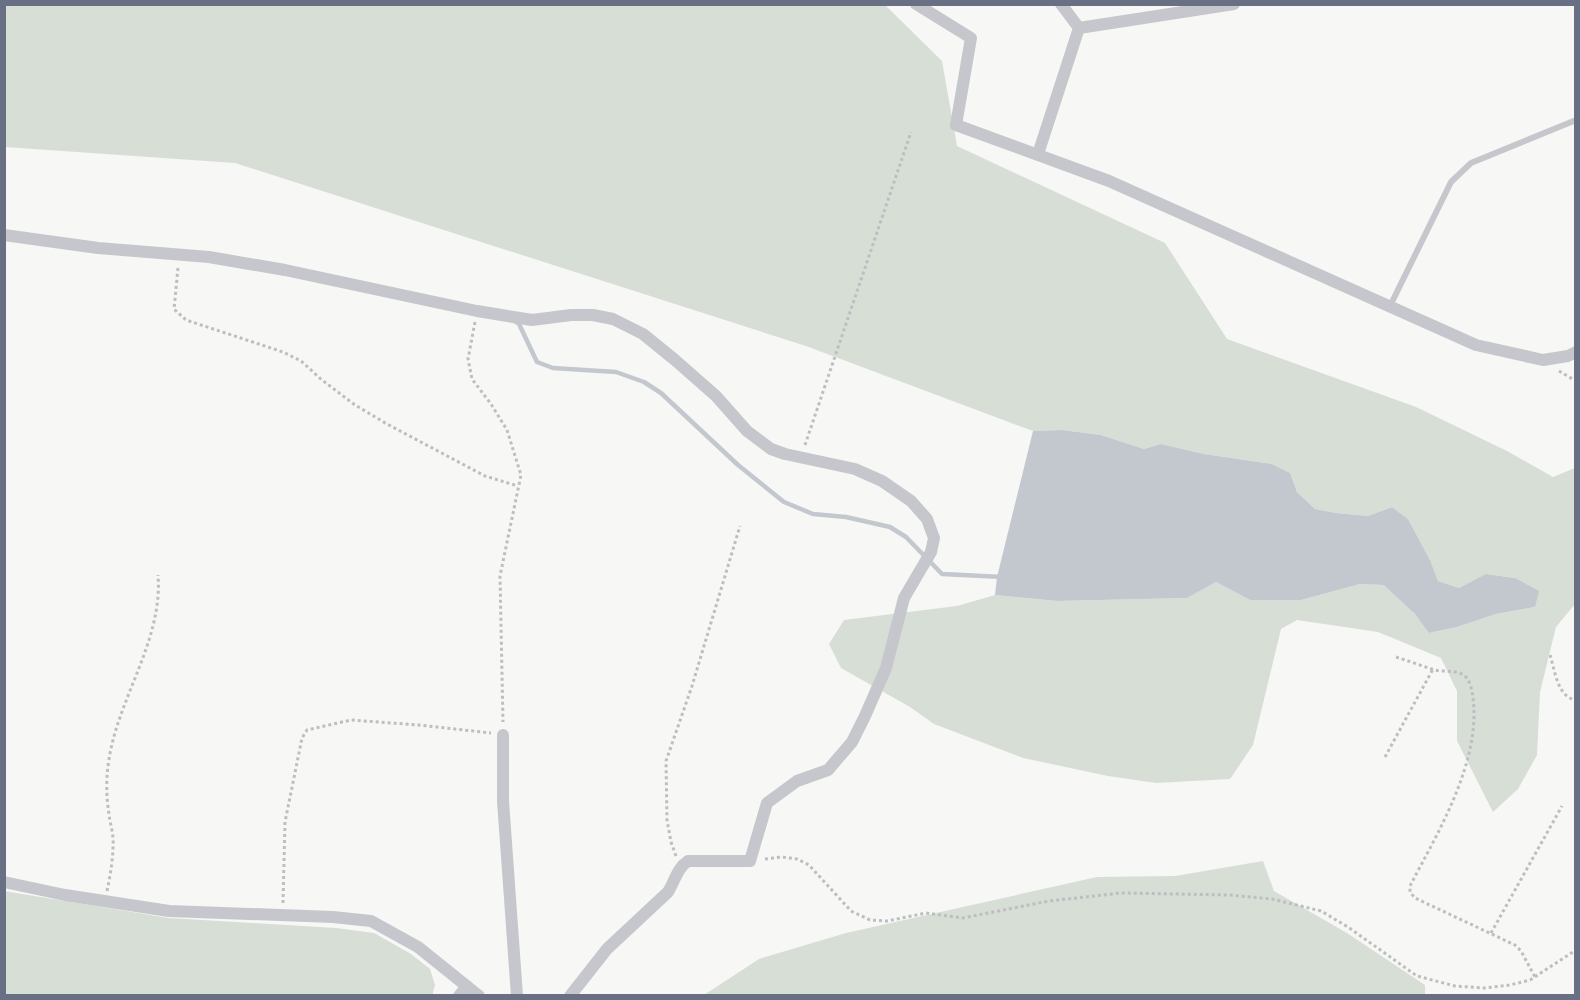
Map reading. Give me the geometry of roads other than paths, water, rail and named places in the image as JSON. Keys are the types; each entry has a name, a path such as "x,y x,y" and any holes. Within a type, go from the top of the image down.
{"street":[{"path":"916,4 971,39 956,125 1109,181 1476,345 1543,360 1568,356 1575,352"},
{"path":"1061,4 1079,28"},
{"path":"1079,28 1234,4"},
{"path":"1038,154 1079,28"},
{"path":"4,236 98,248 179,254 285,270 477,311 532,320 571,315 593,315 613,319 643,334 675,360 716,396 747,431 763,443 785,454 855,470 882,481 911,501 927,519 934,538 931,552 904,598 886,668 852,742 828,770 797,781 767,803 750,861 688,861 680,866 668,892 607,949 570,996"},
{"path":"503,735 503,801 517,996"},
{"path":"4,882 169,911 333,917 371,921 418,947 463,991 479,996"}],"lane":[{"path":"1390,307 1451,182 1471,163 1575,120"}],"waterway":[{"path":"516,322 537,362 553,368 616,372 644,382 661,393 738,465 784,502 813,514 846,517 890,527 906,537 942,574 1003,577"}]}
